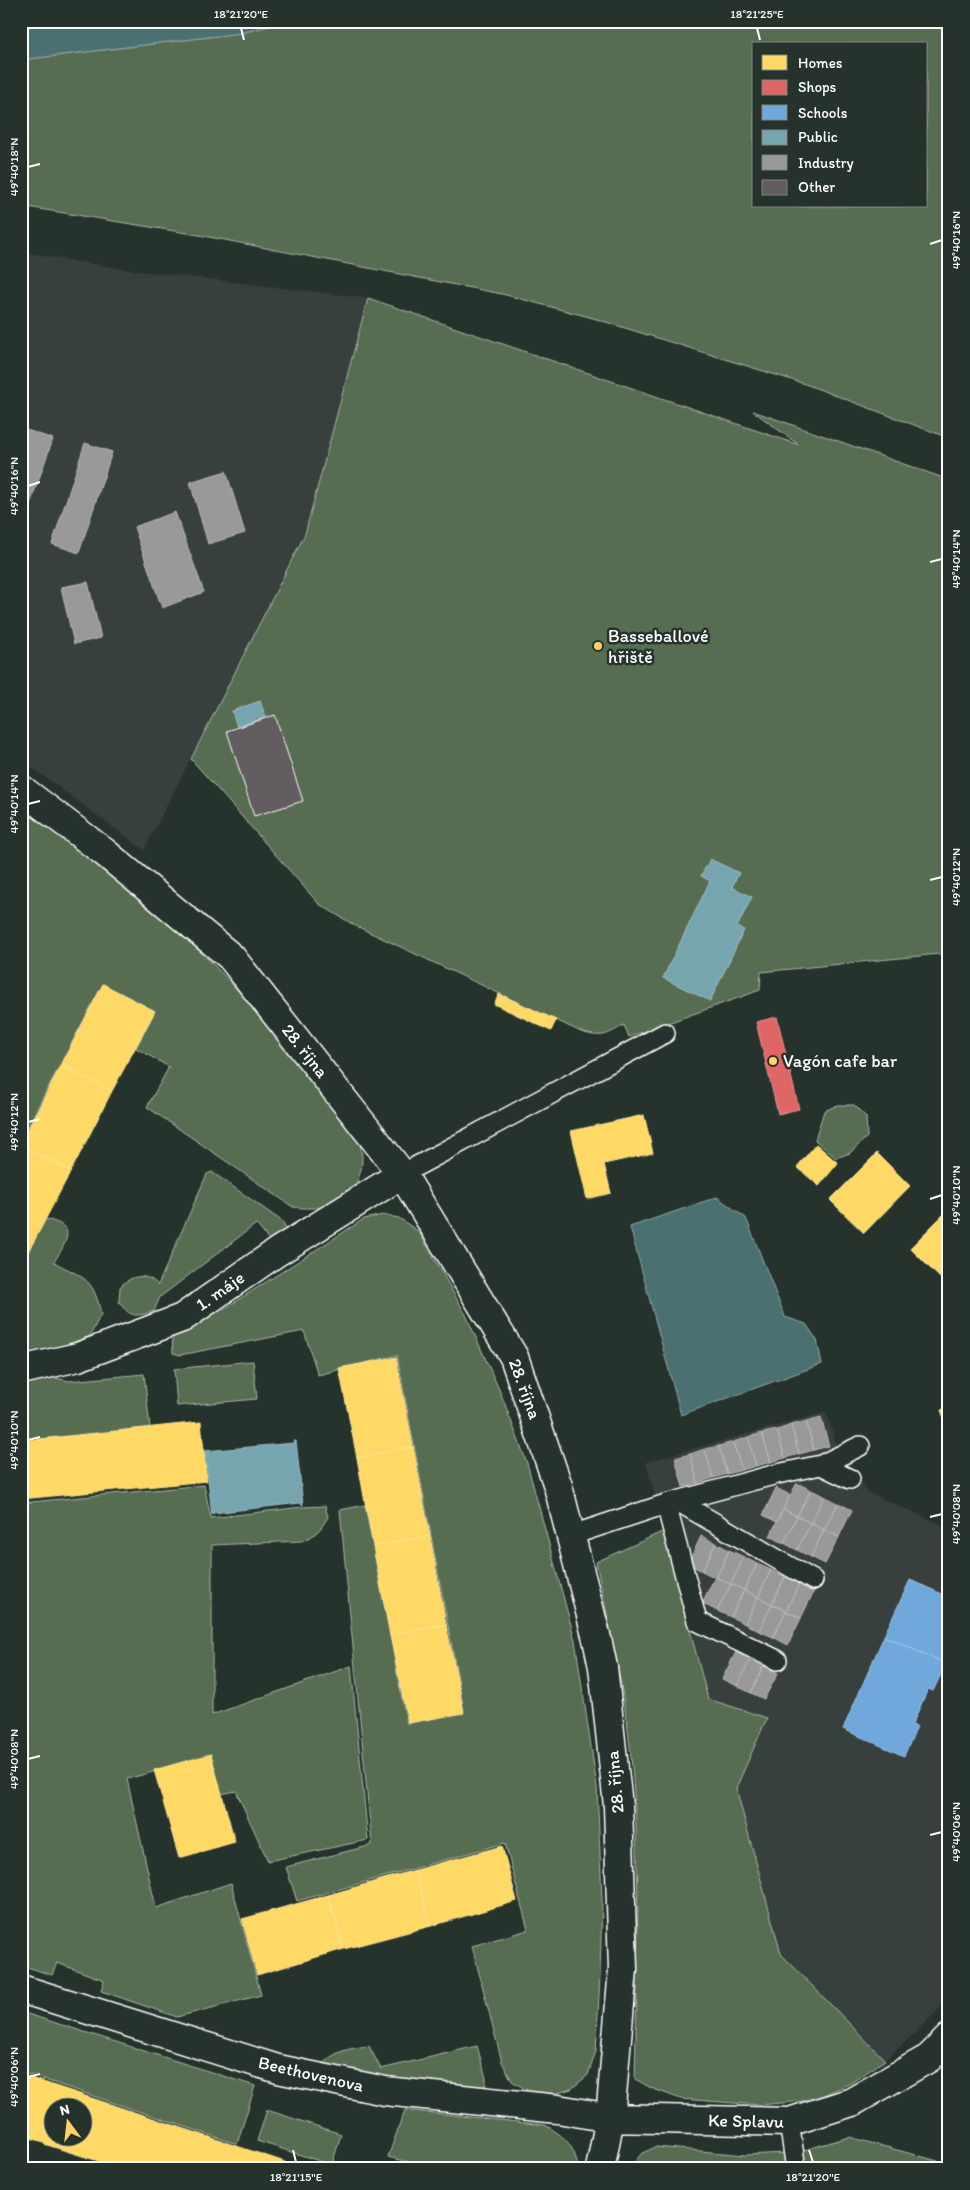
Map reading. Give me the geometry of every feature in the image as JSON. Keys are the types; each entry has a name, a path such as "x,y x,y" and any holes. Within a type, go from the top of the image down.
{"street":[{"name":"28. října","path":"21,789 104,852 231,956 402,1174 514,1357 558,1486 572,1535 603,1667 618,1806 623,1969 610,2118 600,2169"},
{"name":"1. máje","path":"21,1370 78,1357 182,1318 277,1252 402,1174"},
{"name":"Beethovenova","path":"21,1989 278,2069 385,2091 558,2109 610,2118"},
{"name":"Ke Splavu","path":"610,2118 789,2122 852,2102 929,2058 949,2038"}],"lane":[{"path":"402,1174 666,1033"},
{"path":"572,1535 671,1502 777,1474 821,1465 860,1446"},
{"path":"821,1465 850,1479"},
{"path":"671,1502 813,1580"},
{"path":"671,1502 697,1621 777,1660"},
{"path":"789,2122 796,2169"}],"shaded area":[{"path":"21,252 130,270 368,298 305,534 144,850 38,772 21,763"},
{"path":"826,1412 837,1446 867,1492 949,1528 949,1999 885,2060 781,1954 736,1788 766,1718 708,1699 646,1462"}],"green space":[{"path":"289,21 949,21 949,438 805,384 593,318 502,294 199,235 21,206 21,60 241,33"},
{"name":"Basseballové hřiště","path":"368,298 799,445 753,411 949,480 949,953 761,972 760,990 629,1037 624,1025 608,1034 594,1035 581,1032 354,925 319,904 191,759 305,534"},
{"path":"21,809 95,863 167,921 212,963 254,1009 358,1139 362,1155 362,1166 357,1182 348,1194 335,1203 319,1208 293,1207 147,1107 169,1067 136,1048 155,1011 103,984 21,1139"},
{"path":"838,1105 854,1105 866,1117 867,1137 850,1153 836,1158 815,1140 824,1111"},
{"path":"212,1172 283,1222 285,1228 284,1236 269,1240 256,1224 160,1297 154,1311 138,1315 130,1313 119,1302 120,1287 129,1280 139,1277 149,1278 158,1285 207,1174"},
{"path":"383,1215 399,1218 419,1232 466,1315 501,1394 527,1463 575,1640 597,1787 602,1899 596,2051 588,2075 571,2089 548,2096 530,2092 512,2081 502,2062 472,1946 528,1930 505,1843 297,1901 286,1867 372,1845 340,1510 365,1505 407,1724 464,1711 397,1355 318,1375 304,1331 180,1355 173,1353 172,1334 224,1309 364,1219"},
{"path":"46,1219 56,1222 67,1231 64,1245 54,1262 86,1280 95,1293 101,1314 90,1336 54,1349 21,1356 21,1249 28,1252"},
{"path":"253,1361 257,1399 177,1406 174,1369"},
{"path":"144,1374 150,1428 21,1441 21,1383 52,1377 69,1381"},
{"path":"204,1485 211,1518 325,1506 328,1517 323,1525 317,1532 301,1541 212,1545 212,1715 351,1666 368,1840 268,1861 236,1791 221,1794 211,1756 127,1779 156,1908 231,1883 261,1995 177,2017 101,1991 104,1980 57,1963 52,1975 21,1965 21,1503"},
{"path":"664,1531 708,1699 767,1718 736,1788 781,1954 885,2060 851,2083 824,2095 803,2101 760,2105 681,2099 651,2088 635,2079 638,1892 631,1751 613,1643 596,1562"},
{"path":"21,2012 255,2086 237,2144 21,2072"},
{"path":"369,2046 381,2069 477,2046 486,2078 486,2085 473,2088 330,2070 320,2067 330,2057 342,2051"},
{"path":"267,2110 341,2134 332,2165 257,2141"},
{"path":"405,2110 545,2125 568,2142 578,2169 438,2169 388,2157"},
{"path":"849,2137 949,2164 949,2169 805,2169 804,2150"},
{"path":"656,2147 745,2155 786,2153 788,2169 629,2169 642,2153"}],"water":[{"path":"21,21 289,21 241,33 21,60"},
{"path":"717,1197 746,1218 785,1317 806,1324 817,1340 822,1364 681,1415 630,1227"}],"building: Homes":[{"path":"103,984 155,1011 112,1091 61,1065"},
{"path":"499,994 556,1020 551,1031 494,1004"},
{"path":"61,1065 112,1091 71,1171 21,1146 21,1142"},
{"path":"644,1115 653,1153 604,1164 611,1193 587,1199 571,1131"},
{"path":"816,1144 838,1163 819,1186 797,1167"},
{"path":"21,1146 71,1171 28,1252 21,1249"},
{"path":"877,1153 910,1186 864,1233 830,1200"},
{"path":"946,1212 949,1214 949,1287 910,1248"},
{"path":"396,1357 413,1446 357,1458 339,1368"},
{"path":"949,1407 949,1431 941,1410"},
{"path":"201,1422 207,1481 21,1499 21,1441"},
{"path":"413,1446 430,1536 373,1546 357,1458"},
{"path":"430,1536 446,1624 390,1635 373,1546"},
{"path":"446,1624 464,1713 408,1723 390,1635"},
{"path":"211,1754 235,1842 179,1858 154,1770"},
{"path":"502,1846 517,1901 431,1926 415,1870"},
{"path":"415,1870 431,1926 344,1949 328,1895"},
{"path":"328,1895 344,1949 257,1975 242,1919"},
{"path":"21,2074 28,2077 21,2097"},
{"path":"28,2077 91,2098 42,2098 42,2141 21,2135 21,2097"},
{"path":"92,2098 285,2162 283,2169 124,2169 57,2148 92,2148"}],"building: Shops":[{"path":"777,1017 799,1109 778,1114 756,1022"}],"building: Schools":[{"path":"910,1580 949,1597 949,1665 884,1636"},
{"path":"884,1636 946,1664 933,1691 928,1689 912,1725 917,1727 904,1756 843,1729"}],"building: Public":[{"path":"260,701 266,718 237,727 232,711"},
{"path":"710,859 739,873 732,887 752,897 737,927 744,930 710,1001 663,978 710,881 701,876"},
{"path":"296,1441 303,1505 300,1503 213,1513 212,1515 205,1451 294,1443"}],"building: Industry":[{"path":"21,428 53,439 22,527 21,526"},
{"path":"85,443 112,452 79,553 52,544"},
{"path":"226,471 245,533 208,544 190,482"},
{"path":"175,512 204,592 162,608 134,527"},
{"path":"88,582 101,638 74,644 61,587"},
{"path":"821,1417 829,1446 814,1450 806,1421"},
{"path":"806,1421 814,1450 799,1454 791,1425"},
{"path":"791,1425 799,1454 785,1458 777,1430"},
{"path":"777,1430 785,1458 771,1462 762,1433"},
{"path":"762,1433 771,1462 756,1466 748,1437"},
{"path":"748,1437 756,1466 742,1470 733,1442"},
{"path":"733,1442 742,1470 727,1474 719,1446"},
{"path":"719,1446 727,1474 713,1478 705,1449"},
{"path":"705,1449 713,1478 698,1483 690,1454"},
{"path":"690,1454 698,1483 683,1487 675,1458"},
{"path":"797,1483 811,1490 797,1516 783,1509"},
{"path":"776,1488 790,1495 777,1522 763,1515"},
{"path":"811,1490 824,1496 811,1523 797,1516"},
{"path":"824,1496 838,1503 824,1530 811,1523"},
{"path":"838,1503 852,1510 839,1537 824,1530"},
{"path":"783,1509 797,1516 784,1543 770,1536"},
{"path":"797,1516 811,1523 797,1550 784,1543"},
{"path":"811,1523 824,1530 811,1557 797,1550"},
{"path":"824,1530 839,1537 825,1564 811,1557"},
{"path":"701,1536 716,1543 702,1571 688,1564"},
{"path":"716,1543 729,1550 716,1578 702,1571"},
{"path":"729,1550 744,1557 731,1584 717,1577"},
{"path":"744,1557 757,1564 744,1590 731,1584"},
{"path":"757,1564 771,1570 758,1597 744,1590"},
{"path":"771,1570 785,1577 772,1604 758,1597"},
{"path":"715,1577 731,1584 717,1611 702,1603"},
{"path":"785,1577 799,1584 786,1611 772,1604"},
{"path":"731,1584 744,1590 731,1617 717,1611"},
{"path":"799,1584 814,1591 801,1618 786,1611"},
{"path":"744,1590 758,1597 745,1624 731,1617"},
{"path":"758,1597 772,1604 759,1631 745,1624"},
{"path":"772,1604 786,1611 773,1637 759,1631"},
{"path":"786,1611 801,1618 788,1645 773,1637"},
{"path":"736,1652 750,1660 737,1686 722,1679"},
{"path":"750,1660 763,1666 751,1693 737,1686"},
{"path":"763,1666 778,1673 764,1699 751,1693"}],"building: Other":[{"path":"275,715 303,801 254,816 227,731"}],"place":[{"name":"Basseballové hřiště","path":"598,646"},
{"name":"Vagón cafe bar","path":"773,1061"}]}
